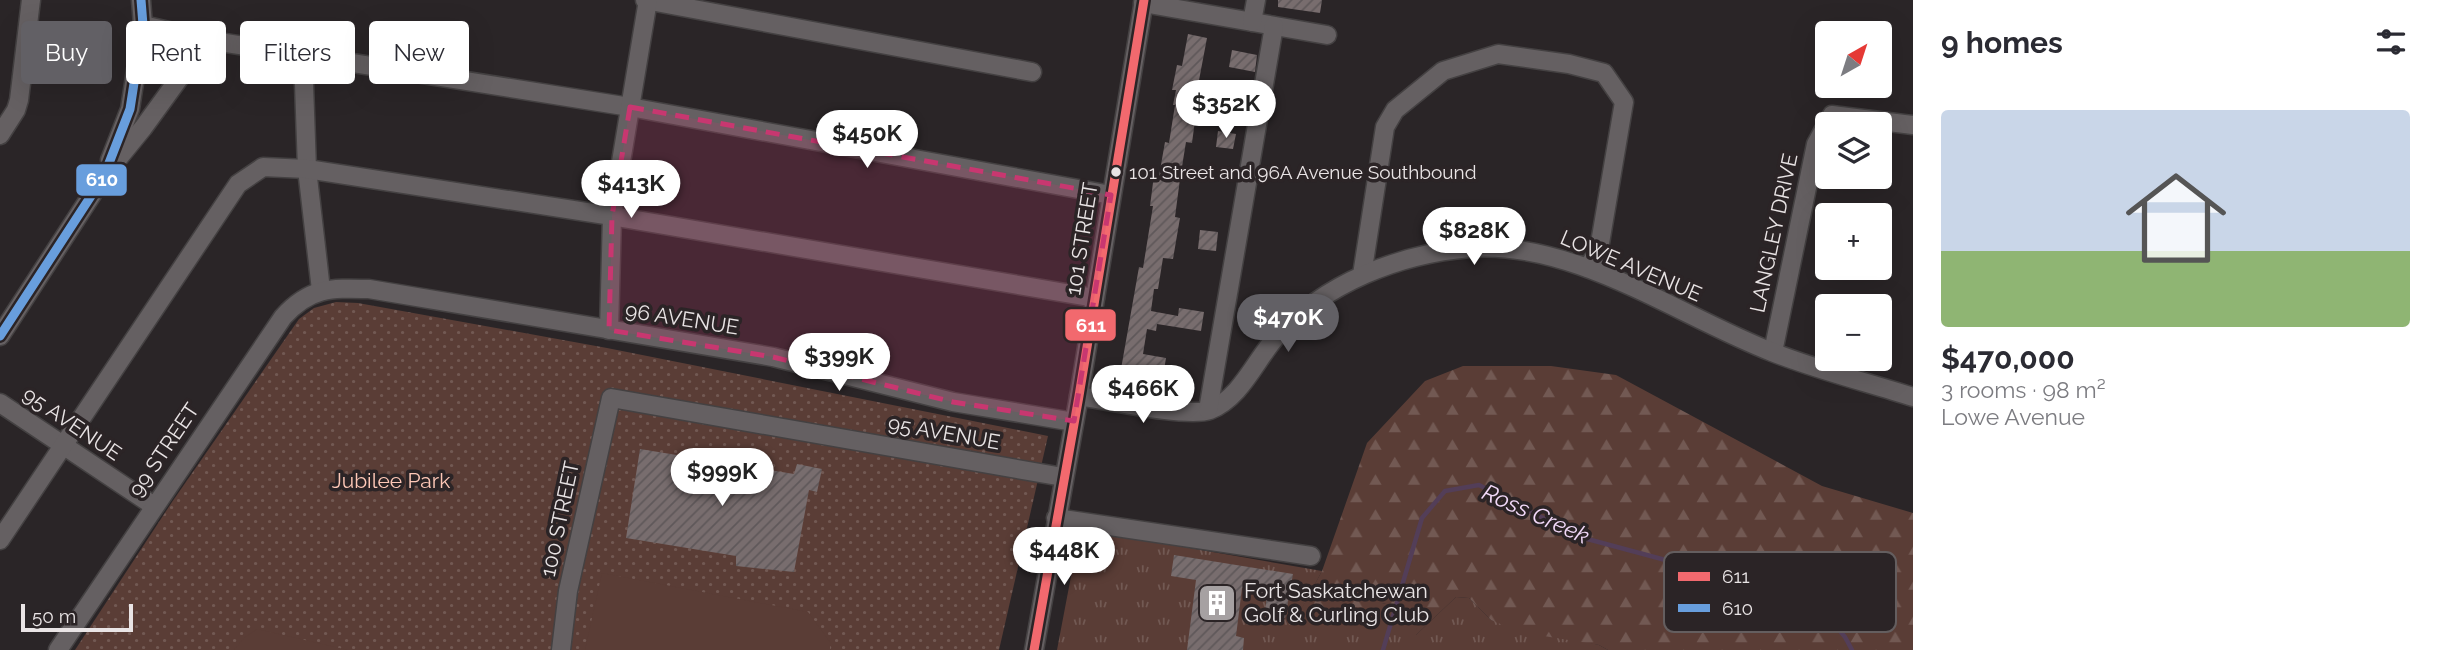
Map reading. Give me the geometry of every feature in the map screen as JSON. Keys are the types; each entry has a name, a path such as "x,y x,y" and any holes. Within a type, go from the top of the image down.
{"street":[{"path":"0,135 16,110 19,100 31,0"},
{"path":"141,0 144,21"},
{"path":"609,330 612,216 647,0 1032,72"},
{"path":"1252,22 1256,0"},
{"path":"1143,2 1327,35"},
{"name":"101 STREET","path":"1034,650 1096,298 1143,2"},
{"path":"1079,396 1182,411 1208,410 1274,26"},
{"path":"1362,275 1385,127 1389,118 1443,71 1498,54 1569,64 1604,73 1624,102 1599,249 1588,268"},
{"path":"355,63 630,107 1111,195"},
{"path":"104,176 130,109 134,84"},
{"path":"0,336 104,176 175,84"},
{"path":"304,84 307,169 321,290"},
{"name":"LANGLEY DRIVE","path":"1892,122 1913,125"},
{"name":"LANGLEY DRIVE","path":"1773,352 1815,150"},
{"path":"0,540 237,184 263,167 307,169 612,216 1096,298"},
{"name":"LOWE AVENUE","path":"1208,410 1229,398 1291,322 1325,297 1362,275 1432,253 1471,248 1530,251 1588,268 1773,352 1913,397"},
{"name":"96 AVENUE","path":"321,290 369,289 773,357 953,402 1074,422"},
{"name":"99 STREET","path":"58,650 283,317 294,304 321,290"},
{"name":"95 AVENUE","path":"611,398 1063,477"},
{"name":"100 STREET","path":"561,650 568,591 611,398"},
{"name":"95 AVENUE","path":"0,403 153,506"},
{"path":"1056,517 1311,556"}],"highlighted area":[{"path":"630,107 1111,195 1074,421 953,402 773,357 609,330 612,216"}],"green space":[{"name":"Jubilee Park","path":"336,302 358,303 607,348 1048,436 999,650 75,650 172,502 299,319 314,308"},
{"path":"1463,366 1551,366 1616,375 1822,486 1913,513 1913,650 1608,650 1599,645 1519,632 1491,620 1469,598 1456,597 1415,636 1419,612 1382,603 1366,623 1299,613 1322,571 1367,443 1425,381"},
{"path":"1080,529 1322,571 1300,612 1382,603 1419,612 1416,635 1456,597 1469,598 1491,620 1599,645 1608,650 1057,650"},
{"path":"602,573 808,612 830,642 830,650 585,650"},
{"path":"257,629 348,650 234,650 244,638"}],"building":[{"path":"1278,0 1322,0 1320,13 1278,7"},
{"path":"1188,34 1207,38 1193,112 1196,113 1192,143 1186,142 1180,179 1175,217 1180,218 1173,259 1163,258 1151,311 1178,316 1179,308 1204,312 1201,331 1157,324 1156,331 1147,329 1143,354 1166,358 1163,376 1121,369 1139,267 1143,268 1153,206 1150,206 1154,175 1159,176 1165,142 1169,143 1176,90 1172,90 1177,65 1182,66"},
{"path":"1232,50 1257,55 1255,72 1229,67"},
{"path":"1218,131 1236,134 1233,149 1216,147"},
{"path":"1200,230 1218,232 1216,251 1198,249"},
{"path":"640,449 794,474 797,464 822,469 817,492 809,490 794,572 736,566 736,556 626,538"},
{"name":"Fort Saskatchewan Golf & Curling Club","path":"1174,555 1293,574 1285,618 1265,612 1267,594 1242,588 1236,636 1244,638 1243,650 1187,650 1196,580 1171,576"}],"waterway":[{"name":"Ross Creek","path":"1383,650 1422,518 1445,491 1479,485 1580,537 1664,560"},
{"name":"Ross Creek","path":"1841,632 1852,650"}],"transit line":[{"name":"610","path":"0,336 104,176 130,109 143,25 141,0"},
{"name":"611","path":"1034,650 1144,0"}],"place":[{"name":"101 Street and 96A Avenue Southbound","path":"1116,172"},
{"name":"Fort Saskatchewan Golf & Curling Club","path":"1217,603"}]}
